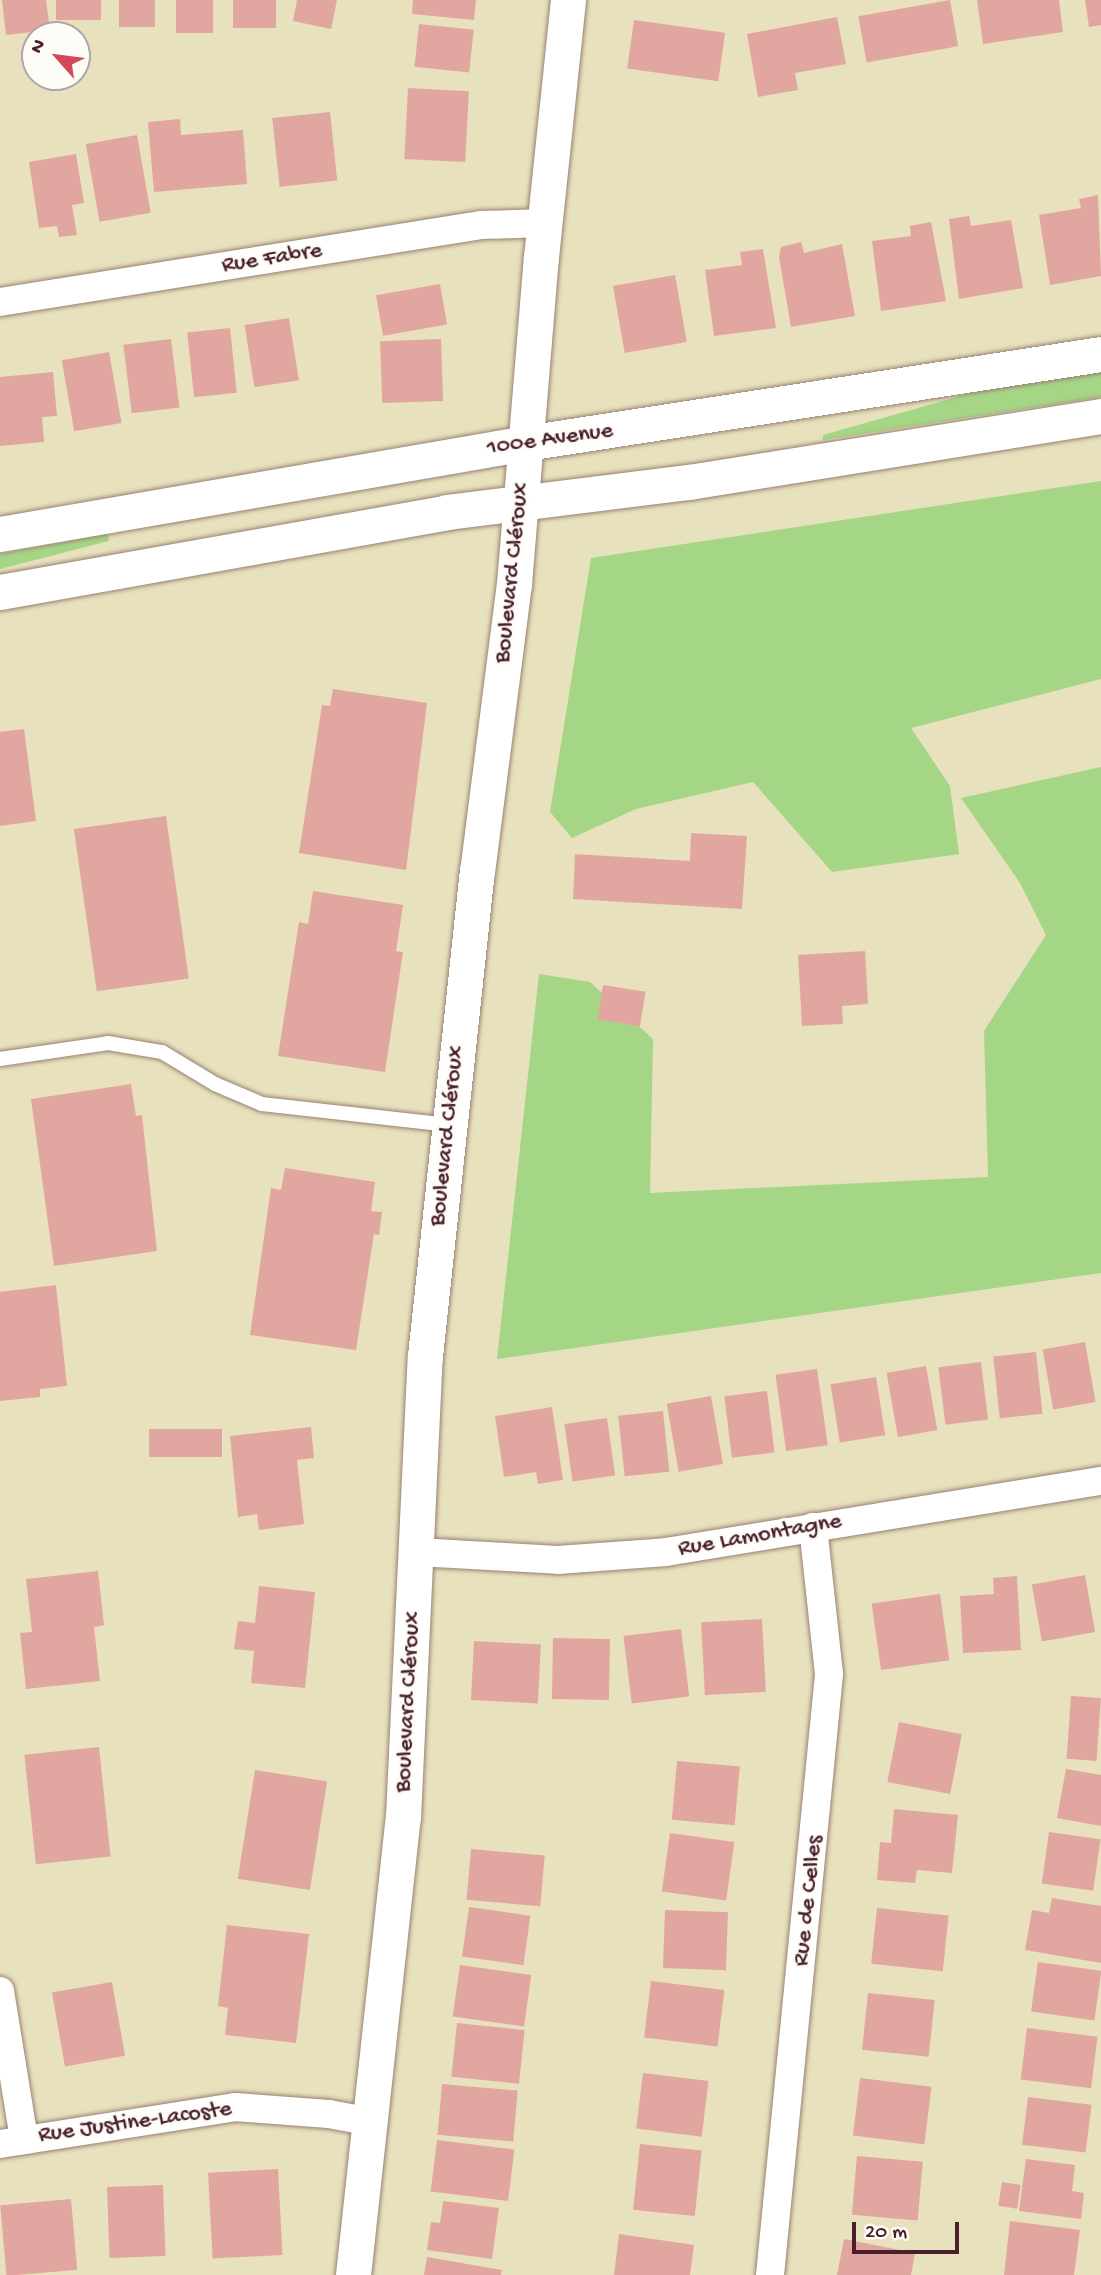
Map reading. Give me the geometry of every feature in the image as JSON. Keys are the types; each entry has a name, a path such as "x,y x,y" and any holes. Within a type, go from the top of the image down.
{"street":[{"name":"Boulevard Cléroux","path":"353,2275 404,1816 425,1356 521,504 544,223 568,0"},
{"name":"Rue Fabre","path":"0,302 482,225 544,223"},
{"name":"100e Avenue","path":"0,534 526,443 1101,354"},
{"path":"0,592 236,548 1101,416"},
{"name":"Rue Lamontagne","path":"417,1552 558,1560 666,1552 1101,1481"},
{"name":"Rue de Celles","path":"770,2275 829,1674 813,1527"},
{"name":"Rue Justine-Lacoste","path":"0,1991 12,2142 235,2107 329,2114 371,2122"}],"lane":[{"path":"0,1059 108,1043 162,1052 215,1084 262,1104 449,1125"}],"green space":[{"path":"1101,372 1101,397 823,440 823,435 978,391"},
{"path":"1101,481 1101,679 911,728 950,786 959,854 832,872 753,782 636,809 572,838 550,812 591,558"},
{"path":"108,534 109,541 0,569 0,554"},
{"path":"1101,767 1101,1273 497,1359 539,974 590,982 653,1039 650,1193 988,1177 984,1031 1046,935 1020,883 961,798"}],"building":[{"path":"2,0 46,0 49,21 21,21 21,33 6,35"},
{"path":"56,0 101,0 101,20 56,20"},
{"path":"119,0 155,0 155,27 119,27"},
{"path":"176,0 213,0 213,33 176,33"},
{"path":"233,0 276,0 276,28 233,28"},
{"path":"297,0 337,0 331,29 293,21"},
{"path":"413,0 476,0 474,20 412,14"},
{"path":"950,0 958,46 867,62 858,16"},
{"path":"977,0 1059,0 1063,32 983,44"},
{"path":"1085,0 1101,0 1101,25 1089,27"},
{"path":"837,17 846,64 795,73 798,90 758,97 747,34"},
{"path":"634,20 725,33 718,81 627,69"},
{"path":"419,24 474,30 469,73 415,67"},
{"path":"408,88 469,91 465,162 404,159"},
{"path":"330,112 337,181 280,187 272,118"},
{"path":"180,119 181,135 243,130 247,184 154,192 148,122"},
{"path":"137,135 151,213 100,222 86,144"},
{"path":"76,154 84,203 72,205 77,235 59,237 57,226 39,228 29,162"},
{"path":"1098,195 1101,276 1050,285 1039,215 1081,208 1079,199"},
{"path":"969,216 971,226 1011,220 1023,288 959,299 949,219"},
{"path":"931,222 946,301 881,311 872,241 911,236 910,226"},
{"path":"801,242 804,253 842,244 855,316 791,327 779,257 781,247"},
{"path":"763,249 776,328 714,336 705,270 742,265 740,252"},
{"path":"675,275 687,342 625,353 613,286"},
{"path":"440,284 447,324 383,336 376,295"},
{"path":"289,318 299,380 254,387 245,325"},
{"path":"230,328 237,393 194,397 187,332"},
{"path":"171,339 179,407 132,413 123,345"},
{"path":"441,339 443,401 382,403 380,341"},
{"path":"109,352 122,423 74,431 62,360"},
{"path":"53,372 57,416 42,417 44,442 0,446 0,377"},
{"path":"333,689 427,703 406,870 299,853 322,705 330,706"},
{"path":"24,729 36,821 0,826 0,732"},
{"path":"166,816 189,978 97,991 74,829"},
{"path":"691,833 747,836 742,909 573,899 575,854 690,861"},
{"path":"313,891 403,905 396,951 403,952 385,1072 278,1056 299,922 308,924"},
{"path":"865,951 868,1004 842,1006 843,1024 802,1026 798,955"},
{"path":"603,985 645,992 640,1026 598,1020"},
{"path":"131,1084 136,1116 142,1115 157,1251 54,1266 31,1099"},
{"path":"285,1168 375,1182 371,1211 382,1212 379,1235 374,1234 356,1350 250,1335 271,1188 281,1190"},
{"path":"56,1285 67,1386 40,1389 40,1397 0,1401 0,1292"},
{"path":"1085,1342 1096,1402 1053,1410 1043,1349"},
{"path":"1036,1352 1042,1414 1000,1418 993,1356"},
{"path":"981,1362 988,1420 945,1425 938,1367"},
{"path":"926,1366 937,1430 898,1437 887,1373"},
{"path":"817,1369 828,1445 786,1451 775,1375"},
{"path":"876,1377 885,1435 840,1442 831,1384"},
{"path":"767,1391 775,1453 732,1458 724,1396"},
{"path":"711,1396 723,1464 679,1472 667,1404"},
{"path":"552,1407 563,1480 538,1484 536,1472 504,1477 495,1416"},
{"path":"663,1411 669,1472 625,1476 618,1416"},
{"path":"607,1418 615,1475 572,1481 564,1424"},
{"path":"311,1427 314,1458 297,1460 304,1524 259,1530 257,1514 238,1517 230,1436"},
{"path":"149,1429 222,1429 222,1457 149,1457"},
{"path":"98,1571 104,1625 94,1627 100,1681 26,1689 20,1633 32,1632 26,1579"},
{"path":"1085,1575 1095,1632 1042,1641 1032,1584"},
{"path":"1017,1576 1021,1650 963,1653 960,1596 994,1594 993,1578"},
{"path":"259,1586 315,1592 305,1688 251,1683 254,1651 234,1649 238,1621 255,1623"},
{"path":"940,1594 949,1660 881,1670 872,1604"},
{"path":"762,1619 766,1692 705,1695 701,1622"},
{"path":"681,1629 689,1696 632,1704 623,1636"},
{"path":"553,1638 610,1639 609,1700 552,1699"},
{"path":"474,1641 541,1645 538,1703 471,1700"},
{"path":"1071,1696 1101,1698 1097,1761 1067,1759"},
{"path":"899,1722 962,1734 950,1794 887,1782"},
{"path":"99,1747 110,1856 36,1864 24,1755"},
{"path":"677,1761 740,1766 735,1825 672,1820"},
{"path":"1066,1769 1101,1775 1101,1826 1057,1818"},
{"path":"255,1770 327,1781 310,1890 238,1879"},
{"path":"894,1809 958,1815 952,1873 917,1870 915,1883 877,1880 880,1842 891,1843"},
{"path":"1049,1832 1100,1839 1093,1891 1042,1883"},
{"path":"670,1833 734,1842 726,1900 662,1891"},
{"path":"471,1849 545,1855 540,1906 467,1900"},
{"path":"1052,1898 1101,1906 1101,1963 1025,1950 1032,1910 1049,1913"},
{"path":"469,1907 530,1916 523,1965 462,1957"},
{"path":"877,1908 949,1916 943,1971 871,1964"},
{"path":"665,1910 728,1912 726,1970 663,1968"},
{"path":"227,1925 309,1934 296,2043 225,2035 228,2008 218,2006"},
{"path":"1038,1962 1101,1971 1094,2020 1031,2012"},
{"path":"460,1965 531,1975 524,2027 453,2016"},
{"path":"651,1981 724,1990 718,2047 644,2038"},
{"path":"112,1982 125,2056 65,2066 52,1993"},
{"path":"868,1993 935,2000 929,2057 862,2050"},
{"path":"457,2023 525,2030 519,2084 451,2077"},
{"path":"1027,2028 1097,2037 1091,2088 1021,2080"},
{"path":"643,2073 709,2081 702,2137 636,2129"},
{"path":"860,2078 931,2087 924,2144 853,2136"},
{"path":"442,2084 518,2091 513,2141 438,2135"},
{"path":"1028,2097 1092,2105 1086,2152 1022,2145"},
{"path":"437,2140 514,2150 508,2201 431,2192"},
{"path":"640,2144 702,2150 695,2216 633,2210"},
{"path":"857,2156 923,2162 918,2221 852,2215"},
{"path":"1026,2159 1075,2165 1072,2191 1084,2193 1081,2219 1019,2211"},
{"path":"278,2169 283,2255 213,2259 208,2173"},
{"path":"1002,2182 1021,2185 1017,2209 998,2206"},
{"path":"163,2185 165,2256 110,2258 107,2187"},
{"path":"71,2199 77,2270 6,2275 0,2205"},
{"path":"443,2201 499,2208 492,2259 427,2250 431,2222 440,2223"},
{"path":"1010,2221 1080,2230 1074,2275 1004,2275"},
{"path":"619,2234 694,2245 690,2275 614,2275"},
{"path":"844,2239 915,2253 911,2275 837,2275"},
{"path":"427,2257 502,2270 501,2275 424,2275"}]}
